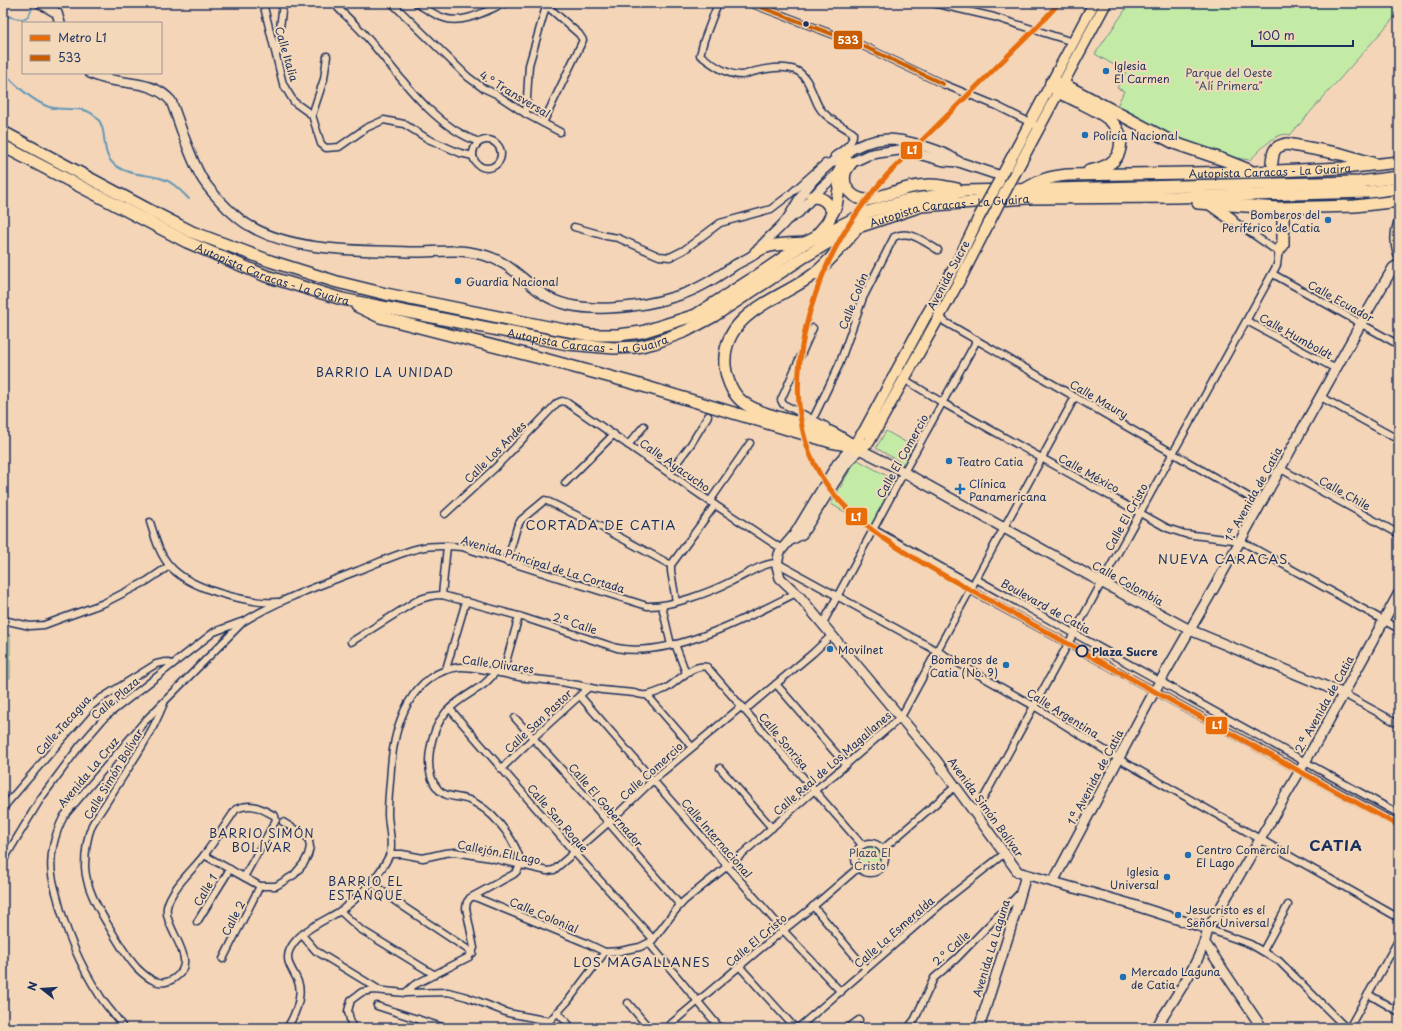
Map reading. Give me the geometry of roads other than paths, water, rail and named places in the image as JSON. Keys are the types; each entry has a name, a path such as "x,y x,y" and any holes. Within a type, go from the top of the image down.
{"highway":[{"path":"1057,86 1174,143 1258,172"},
{"path":"1057,86 1109,119 1120,134 1121,142 1118,155 1111,163 1094,170 1067,175"},
{"name":"Autopista Caracas - La Guaira","path":"3,132 151,212 185,228 270,261 330,280 386,294 590,335 618,335 642,332 696,315 810,241 868,212 904,200 965,191 1025,194 1175,197 1368,192 1399,188"},
{"path":"1272,162 1272,155 1275,149 1279,145 1287,144 1341,154 1376,164"},
{"name":"Autopista Caracas - La Guaira","path":"3,146 147,222 219,257 266,276 342,299 568,344 614,348 637,347 654,343 700,324 836,238 858,227 921,206 1025,194 1223,185 1359,182 1399,177"},
{"path":"756,252 762,248 810,241 827,223 833,212 838,198 839,172 849,157"},
{"path":"849,157 845,173 845,184 847,189 856,198 863,200 902,190 932,185 965,191"},
{"name":"Autopista Caracas - La Guaira","path":"1025,194 1040,180 1049,177 1067,175 1258,172 1343,168 1399,162"},
{"path":"1223,185 1258,172"},
{"path":"812,197 819,197 826,200 833,212"},
{"name":"Autopista Caracas - La Guaira","path":"1175,197 1188,203 1280,208 1355,206 1399,201"},
{"path":"1210,204 1231,219 1232,210 1235,206"},
{"path":"1279,250 1283,245 1284,216"},
{"path":"1399,225 1396,244 1399,253"},
{"path":"856,447 831,432 766,413 745,403 737,396 731,386 726,372 725,362 728,343 738,326 765,302 804,282 816,272 858,227"},
{"path":"342,299 380,317 548,360 663,392 831,442 856,447"}],"main road":[{"path":"40,3 57,13 60,22"},
{"name":"Avenida Sucre","path":"1057,86 1073,42 1094,3"},
{"name":"Avenida Sucre","path":"856,447 932,305 957,263 1000,178 1034,125 1106,3"},
{"path":"92,74 102,79 151,87 165,94 171,101 195,164 203,180 210,191 226,207 249,226 274,238 299,245 353,250 459,252 490,256 504,263 544,294 573,306 610,308 638,306 679,296 699,288 756,252 787,219 804,191 814,179 830,164 849,157 861,145 871,142 881,140 897,140 948,154 959,162 1000,178"},
{"name":"Avenida Sucre","path":"777,563 782,548 789,541 837,464 856,447 869,442 940,316 1015,173 1034,125"},
{"path":"787,219 798,213 812,197 839,172"},
{"name":"1.ª Avenida de Catia","path":"1052,882 1154,692 1241,541 1336,369 1397,266"},
{"name":"Calle Colombia","path":"856,447 1190,630 1344,694"},
{"name":"Avenida Simón Bolívar","path":"777,563 780,578 796,593 822,623 936,760 976,812 1018,872 1160,913 1208,929"},
{"name":"2.ª Avenida de Catia","path":"1156,1028 1195,963 1205,943 1208,929 1344,694 1399,593"},
{"name":"Avenida La Laguna","path":"979,1028 1026,875"},
{"path":"1205,943 1262,1028"}],"street":[{"name":"Calle Italia","path":"263,3 283,84 294,102 312,115"},
{"path":"276,59 282,3"},
{"path":"335,3 338,8 364,34 411,90 443,122 479,142"},
{"name":"4.° Transversal","path":"392,3 468,77 483,88 496,94 526,114 560,132"},
{"path":"416,3 437,15 446,19 454,20 465,19 505,3"},
{"path":"574,227 618,238 659,256 670,256 684,250 720,223 771,209 788,196 813,172 851,142 853,133 828,117 820,108 804,76 796,70 786,67 742,75 728,72 700,55 718,3"},
{"path":"750,3 861,45 943,84 997,106 1034,125"},
{"path":"933,3 994,17 1073,42"},
{"path":"526,114 529,65 547,4 579,34 583,40 543,123"},
{"path":"327,56 324,79 312,115 321,144 326,148 339,147 366,128 384,120 404,124 435,142 460,153 473,156"},
{"path":"489,139 494,141 500,149 500,158 494,165 486,168 477,164 473,156 474,148 479,142 489,139"},
{"path":"1231,219 1274,249 1279,250"},
{"name":"Calle Colón","path":"813,419 839,365 863,298 894,237 901,233 908,234 938,250"},
{"name":"Calle El Cristo","path":"976,812 1101,582 1273,274 1277,265 1279,250"},
{"name":"Calle Ecuador","path":"1273,274 1399,345"},
{"name":"Calle Maury","path":"932,305 945,322 1261,504"},
{"name":"Calle Humboldt","path":"1247,321 1336,369"},
{"path":"813,328 799,363 781,400 783,404 844,436 856,447"},
{"name":"Calle El Comercio","path":"822,623 977,340"},
{"name":"Calle México","path":"904,379 942,403 1140,513 1185,534 1241,541 1399,629"},
{"name":"Calle Real de Los Magallanes","path":"651,941 680,905 901,717 1075,396"},
{"path":"1321,397 1399,440"},
{"name":"Calle Ayacucho","path":"557,403 562,401 566,402 712,503 782,548"},
{"name":"Calle Los Andes","path":"445,514 496,467 557,403"},
{"path":"669,473 691,444 708,416"},
{"path":"628,445 644,426"},
{"path":"565,483 614,434"},
{"path":"676,602 671,565 750,443"},
{"name":"Calle Chile","path":"1280,469 1399,534"},
{"path":"507,562 517,527 521,520 545,500 601,527 671,565"},
{"path":"150,522 160,552 170,566 181,576 223,594 255,602 280,602"},
{"name":"Boulevard de Catia","path":"874,529 973,585 1068,644 1256,748 1303,766 1399,814"},
{"path":"442,595 447,546"},
{"name":"Avenida Principal de La Cortada","path":"280,602 406,552 421,548 447,546 462,547 647,606 662,606 676,602 730,582 769,563 777,563"},
{"name":"Calle Argentina","path":"777,563 1034,706 1119,759 1399,918"},
{"path":"3,620 30,626 44,625 104,604 147,581 170,566"},
{"name":"Boulevard de Catia","path":"973,585 1074,633 1261,738 1399,826"},
{"name":"2.ª Calle","path":"352,642 416,601 424,597 442,595 519,616 624,650 643,649 673,644 726,627 796,593"},
{"path":"446,669 466,601"},
{"name":"Avenida La Cruz","path":"123,1028 120,1021 101,998 83,970 65,923 51,874 54,842 59,826 64,816 94,779 120,751 134,732 166,699 243,622 280,602"},
{"path":"662,606 673,644 686,673"},
{"path":"405,993 414,985 469,957 473,953 474,943 466,902 470,898 517,872 520,865 520,858 515,843 509,835 487,811 470,800 442,792 438,789 433,782 429,763 434,733 440,720 450,709 498,673 506,662 519,616"},
{"name":"Calle Plaza","path":"3,861 41,798 104,718 214,632 243,622"},
{"name":"Calle Comercio","path":"575,853 653,780 692,747 776,684 832,635"},
{"name":"Calle Tacagua","path":"3,809 90,707 100,699 156,664 166,662 172,664"},
{"name":"Calle Olivares","path":"390,854 389,799 393,759 401,718 409,701 420,687 433,676 446,669 466,667 533,679 572,684 588,688 647,695 666,689 686,673 699,666 707,667"},
{"name":"Calle Sonrisa","path":"707,667 862,845"},
{"path":"776,684 846,765"},
{"name":"Calle San Pastor","path":"501,769 588,688"},
{"name":"Calle Colombia","path":"1344,694 1399,724"},
{"path":"647,695 692,747"},
{"name":"Calle Internacional","path":"580,696 727,866 841,992"},
{"name":"Calle Simón Bolívar","path":"166,699 148,737 92,825 86,847 85,868 92,894 98,908 126,954 146,977 152,981 162,983 176,977 182,970 184,959 181,947 168,918 167,906 171,897 204,855 236,809 243,806 252,805 275,816 276,820 244,877"},
{"name":"Calle San Roque","path":"450,709 651,941 720,1028"},
{"path":"1203,719 1209,709"},
{"name":"Calle El Gobernador","path":"515,718 582,792 680,905"},
{"path":"1256,748 1261,738"},
{"path":"720,768 772,828"},
{"path":"883,849 956,786"},
{"path":"1388,819 1392,810"},
{"path":"204,855 260,886 276,886 294,875 304,863 310,847 306,836 283,822"},
{"path":"872,843 879,845 883,849 886,859 880,870 869,873 862,871 858,867 855,857 858,849 862,845 872,843"},
{"name":"Callejón El Lago","path":"390,854 402,854 423,858 455,852 552,871 575,853"},
{"name":"Calle La Esmeralda","path":"798,1028 948,898 1005,853"},
{"path":"287,1028 291,1022 300,992 298,981 290,967 288,956 290,949 302,935 353,901 378,874 390,854"},
{"name":"Calle El Cristo","path":"666,1028 858,867"},
{"name":"Calle 1","path":"197,922 230,869"},
{"path":"370,882 395,901 473,953"},
{"name":"Calle 2","path":"223,959 260,886"},
{"name":"2.° Calle","path":"908,1028 915,1019 934,978 956,959 1020,893"},
{"name":"Calle Colonial","path":"475,897 605,952"},
{"path":"1262,951 1288,905"},
{"path":"813,906 866,969"},
{"path":"340,911 360,929 435,975"},
{"name":"Avenida Simón Bolívar","path":"1208,929 1250,944 1279,962 1289,970 1346,1028"},
{"path":"302,935 316,951 379,990"},
{"path":"1349,1028 1399,939"},
{"path":"543,1028 568,1001 605,952 634,948 651,941"},
{"path":"740,967 795,1028"},
{"path":"352,1028 348,1011 351,1000 362,992 368,990 405,993 440,991 453,993 508,1013 549,1021"},
{"path":"1368,994 1399,1012"},
{"path":"628,1003 649,1028"},
{"path":"377,1006 445,1028"},
{"path":"558,1012 572,1028"},
{"path":"418,1019 425,1028"},
{"path":"848,1028 859,1020"}],"waterway":[{"path":"3,15 21,19 27,17 32,8"},
{"path":"3,72 36,101 49,107 80,109 91,113 100,122 107,155 116,166 132,173 164,179 176,186 189,199"}],"metro line":[{"name":"L1","path":"1059,3 1038,26 888,174 851,221 841,238 827,266 815,296 806,328 800,361 798,394 802,426 811,457 827,485 838,499 863,523 891,544 936,571 1399,826"}],"place":[{"name":"Iglesia El Carmen","path":"1106,71"},
{"name":"Policía Nacional","path":"1085,135"},
{"name":"Bomberos del Periférico de Catia","path":"1328,220"},
{"name":"Guardia Nacional","path":"458,281"},
{"name":"Teatro Catia","path":"949,461"},
{"name":"Clínica Panamericana","path":"960,489"},
{"name":"Movilnet","path":"830,649"},
{"name":"Plaza Sucre","path":"1082,651"},
{"name":"Bomberos de Catia (No. 9)","path":"1006,665"},
{"name":"Centro Comercial El Lago","path":"1188,855"},
{"name":"Iglesia Universal","path":"1167,877"},
{"name":"Jesucristo es el Señor Universal","path":"1178,915"},
{"name":"Mercado Laguna de Catia","path":"1123,977"}],"district":[{"name":"BARRIO LA UNIDAD","path":"385,372"},
{"name":"CORTADA DE CATIA","path":"601,524"},
{"name":"NUEVA CARACAS","path":"1223,558"},
{"name":"BARRIO SIMÓN BOLÍVAR","path":"262,840"},
{"name":"CATIA","path":"1336,844"},
{"name":"BARRIO EL ESTANQUE","path":"366,888"},
{"name":"LOS MAGALLANES","path":"642,961"}],"park label":[{"name":"Parque del Oeste \"Alí Primera\"","path":"1229,78"},
{"name":"Plaza El Cristo","path":"870,858"}]}
